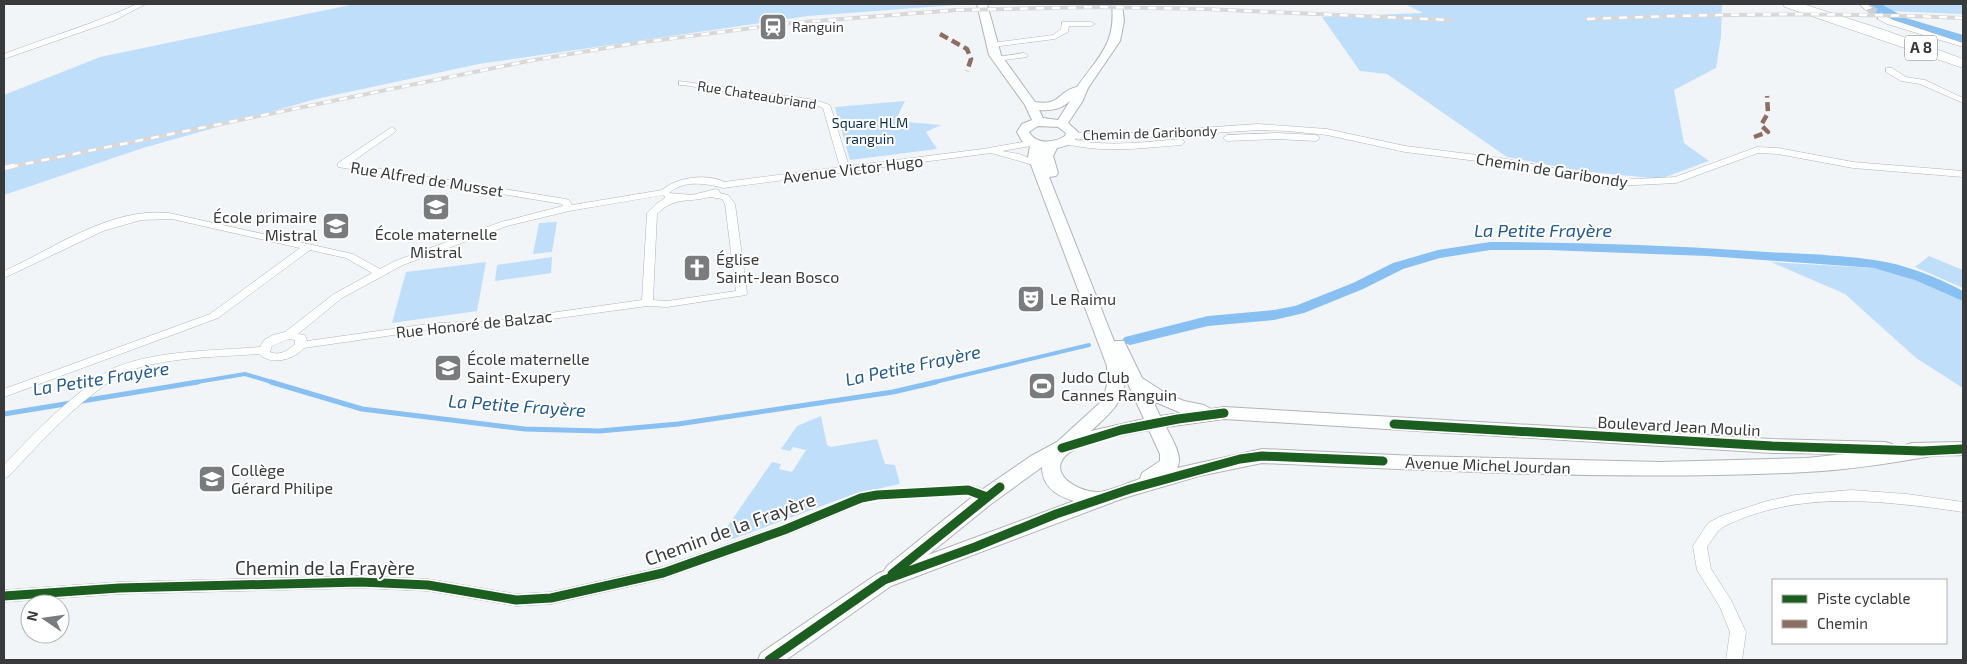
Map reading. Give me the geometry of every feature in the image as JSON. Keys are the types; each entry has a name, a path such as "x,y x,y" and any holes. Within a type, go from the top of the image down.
{"highway":[{"name":"A 8","path":"1790,4 1870,30 1963,64"},
{"name":"A 8","path":"1815,4 1963,54"}],"main road":[{"path":"982,4 992,46 997,58 1031,106 1039,122"},
{"path":"1031,106 1046,108 1058,106 1073,92 1082,88"},
{"path":"1061,124 1076,102 1082,88"},
{"path":"1047,141 1024,132 1028,126 1039,122 1061,124 1070,129 1047,141 1034,157 1115,366 1117,378 1110,403 1062,448 1054,458 1050,468 1052,478 1062,488 1072,494 1097,500"},
{"path":"1047,141 1046,160 1109,323 1169,454 1170,464 1165,469 1130,489"},
{"path":"1136,382 1159,397 1176,404 1198,410 1224,413"},
{"name":"Boulevard Jean Moulin","path":"884,580 987,497 1035,463 1062,448 1155,422 1224,413 1772,446 1922,451 1963,450"},
{"name":"Avenue Michel Jourdan","path":"769,660 884,580 1097,500 1240,459 1262,456 1416,463 1660,469 1807,465 1922,451"}],"street":[{"path":"4,57 41,42 110,20 142,4"},
{"path":"1082,88 1114,40 1119,21 1117,4"},
{"path":"1881,17 1890,22 1963,45"},
{"path":"992,46 1055,37 1066,30 1065,24 1091,24"},
{"path":"997,58 1024,55"},
{"path":"1889,70 1904,79 1922,82 1963,101"},
{"name":"Rue Chateaubriand","path":"682,83 815,102 827,107 845,170"},
{"name":"Chemin de Garibondy","path":"983,152 1047,141 1258,127 1327,132 1405,149 1501,161 1616,183 1676,180 1757,150 1778,151 1853,165 1963,172"},
{"name":"Rue Alfred de Musset","path":"392,130 341,165 566,202 570,208"},
{"path":"983,152 1016,156 1037,163"},
{"name":"Avenue Victor Hugo","path":"723,185 983,152"},
{"path":"289,335 338,296 399,263 504,224 570,208 669,195 710,194 725,197 730,204 742,292 666,304 646,303 652,213 669,195 672,186 694,182 716,182 723,185 720,189 710,194"},
{"path":"4,275 24,267 97,230 134,218 152,216 189,219 349,256 380,273"},
{"path":"4,393 214,316 309,246"},
{"name":"Rue Honoré de Balzac","path":"301,345 435,326 493,324 646,303"},
{"path":"4,473 63,412 120,370 159,361 263,350 272,340 289,335 299,336 302,341 301,345 294,352 282,356 270,357 263,350"},
{"name":"Chemin de la Frayère","path":"4,596 53,591 119,588 360,582 428,585 455,588 516,600 533,600 551,598 663,573 784,530 860,498 877,495 968,490 987,497"},
{"path":"1734,660 1738,632 1726,604 1704,570 1700,546 1714,526 1756,509 1807,497 1862,495 1910,498 1963,507"}],"green space":[{"path":"355,4 970,4 808,16 479,64 316,99 143,148 4,195 4,95 100,57"},
{"path":"1405,4 1722,4 1721,37 1716,68 1674,90 1684,143 1709,161 1660,179 1581,171 1507,157 1387,74 1360,71 1322,17 1423,13"},
{"path":"1875,4 1963,4 1963,14 1888,11"},
{"name":"Square HLM ranguin","path":"905,101 895,121 941,125 926,132 937,149 850,160 835,107"},
{"path":"557,222 552,252 533,254 539,223"},
{"path":"1929,256 1963,270 1963,288 1915,267"},
{"path":"552,257 551,273 495,281 497,265"},
{"path":"486,262 477,311 392,323 406,272"},
{"path":"1771,262 1888,269 1905,272 1963,300 1963,388 1916,358 1845,294"},
{"path":"821,416 827,445 831,447 877,439 885,464 895,465 900,484 854,494 733,539 725,537 724,532 727,527 772,462 781,464 779,469 792,472 806,450 793,447 790,451 781,449 797,426"}],"waterway":[{"path":"1870,4 1900,21 1963,40"},
{"name":"La Petite Frayère","path":"1130,340 1208,321 1274,315 1299,310 1358,286 1398,266 1438,254 1490,246 1547,246 1707,252 1874,264 1920,277 1963,297"},
{"name":"La Petite Frayère","path":"931,383 1089,345"},
{"name":"La Petite Frayère","path":"191,383 245,374 275,383"},
{"name":"La Petite Frayère","path":"82,401 198,382"},
{"name":"La Petite Frayère","path":"271,382 362,409 525,429 600,431 678,424 893,392 936,382"},
{"name":"La Petite Frayère","path":"4,414 71,403"}],"tunnel":[{"path":"1869,8 1881,17"}],"railway":[{"path":"10,167 528,61 636,43 791,23 956,10 1098,7 1205,9 1450,20"},
{"path":"1587,19 1775,14 1963,18"},
{"path":"4,168 17,165"}],"marked path":[{"path":"940,34 967,49 971,59 967,71"},
{"path":"1754,137 1768,132 1761,125 1768,113 1767,96"}],"cycle path":[{"path":"1062,448 1121,430 1178,419 1224,413"},
{"path":"1394,424 1772,446 1922,451 1963,449"},
{"path":"769,660 884,580 975,547 1056,514 1130,489 1240,459 1262,456 1383,461"},
{"path":"892,574 1000,487"},
{"path":"4,596 119,588 360,582 428,585 516,600 551,598 663,573 784,530 861,498 877,495 968,490 987,497"}],"place":[{"name":"Ranguin","path":"773,27"},
{"name":"École maternelle Mistral","path":"436,207"},
{"name":"École primaire Mistral","path":"336,226"},
{"name":"Église Saint-Jean Bosco","path":"697,268"},
{"name":"Le Raimu","path":"1031,299"},
{"name":"École maternelle Saint-Exupery","path":"448,368"},
{"name":"Judo Club Cannes Ranguin","path":"1042,386"},
{"name":"Collège Gérard Philipe","path":"212,479"}]}
